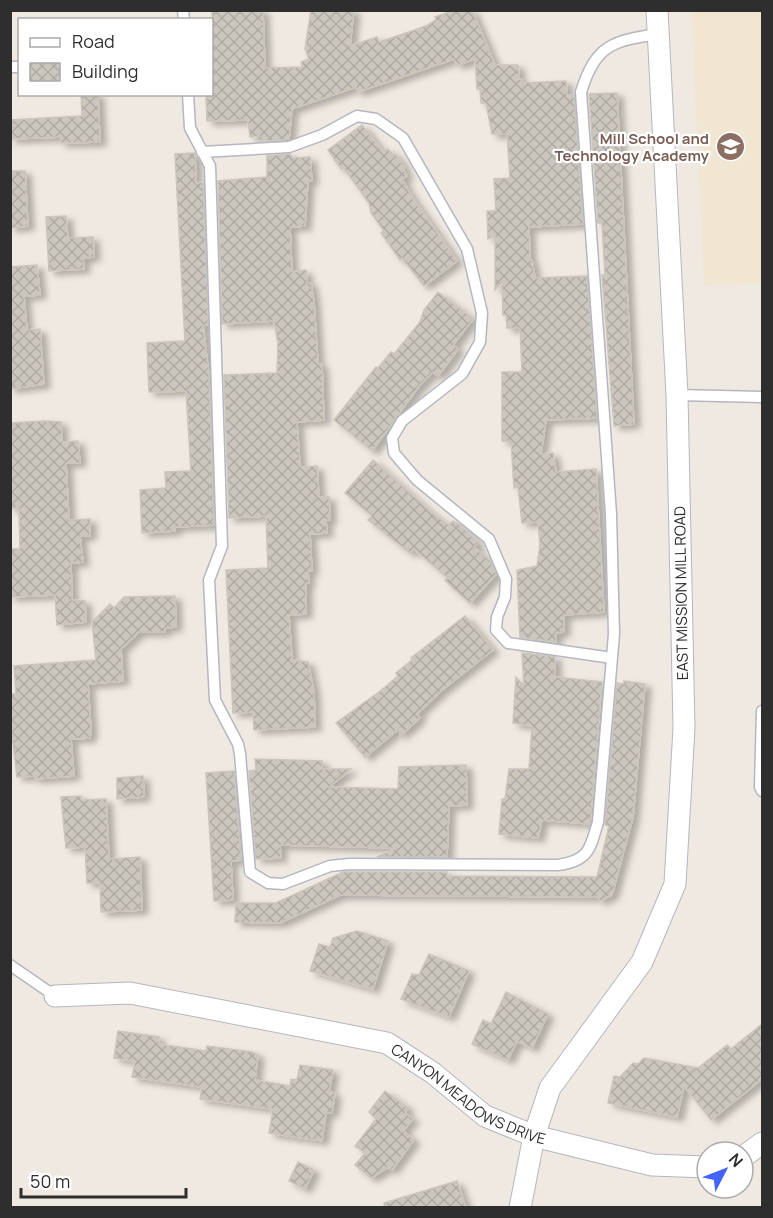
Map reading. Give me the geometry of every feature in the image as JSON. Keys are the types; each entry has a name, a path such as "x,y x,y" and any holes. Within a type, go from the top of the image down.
{"street":[{"name":"EAST MISSION MILL ROAD","path":"520,1208 534,1136 550,1088 642,962 675,884 684,728 677,395 657,10"},
{"name":"CANYON MEADOWS DRIVE","path":"55,996 130,993 387,1043 433,1073 484,1116 534,1136 652,1165 695,1167"}],"lane":[{"path":"188,96 190,128 210,166 222,546 209,580 214,700 238,744 250,872 268,883 283,884 330,866 349,864 558,865 576,862 590,849 598,822 614,634 611,514 581,92 588,69 605,50 620,40 658,34"},
{"path":"202,152 289,147 322,135 357,116 376,119 403,138 466,249 482,312 480,342 462,374 402,421 392,438 394,453 417,480 489,539 506,579 505,597 497,617 496,630 508,643 612,658"},
{"path":"677,395 762,397"},
{"path":"762,711 760,787 762,791"},
{"path":"10,965 55,996"}],"shaded area":[{"name":"Mill School and Technology Academy","path":"691,11 762,11 762,284 704,285"}],"building":[{"path":"212,10 263,10 265,68 303,67 301,62 309,59 305,49 311,10 354,10 350,46 377,37 379,42 409,32 428,25 436,20 435,17 455,10 472,10 495,65 518,65 519,79 522,79 522,83 566,81 567,95 574,95 583,224 529,227 530,260 532,260 535,278 587,276 597,418 546,420 541,454 553,453 556,472 596,469 604,612 564,615 564,632 556,633 556,642 520,637 517,570 537,566 540,545 538,522 522,523 518,487 514,488 511,441 502,441 502,372 522,372 520,328 507,328 506,315 503,315 502,282 495,290 495,235 488,239 487,211 496,211 494,179 510,178 507,134 492,134 486,103 481,103 480,89 477,89 475,59 457,65 454,59 358,92 356,87 292,109 289,139 266,141 262,136 250,137 248,120 207,121 206,96 213,96"},
{"path":"617,93 634,424 614,426 602,275 605,275 602,223 598,223 589,94"},
{"path":"81,96 98,96 100,142 61,143 61,137 10,139 10,120 82,116"},
{"path":"362,125 383,152 388,149 393,155 395,154 405,168 403,169 407,176 402,179 412,197 457,261 424,286 402,258 400,260 381,233 384,231 371,213 369,203 328,150"},
{"path":"195,153 196,183 203,182 208,325 203,325 209,376 214,525 175,527 175,531 142,533 140,490 166,488 165,472 191,471 186,391 149,392 147,343 185,341 175,154"},
{"path":"290,154 293,158 310,157 312,181 308,181 305,226 290,227 292,272 306,270 307,283 311,283 318,364 322,364 324,420 297,422 300,467 317,466 319,497 329,497 330,520 326,520 327,533 310,534 312,571 308,571 309,583 306,583 306,614 289,615 292,660 308,662 314,692 315,727 254,730 253,712 233,713 226,570 268,568 266,516 229,518 224,375 277,373 278,343 274,321 222,324 218,181 267,177 267,156"},
{"path":"10,171 25,171 28,226 10,228"},
{"path":"66,216 68,238 93,237 94,257 83,258 84,269 49,271 46,217"},
{"path":"37,265 40,295 24,296 27,330 40,329 44,384 10,389 10,267"},
{"path":"438,292 473,319 453,345 458,349 438,376 433,372 419,386 372,451 334,420 376,367 378,368 391,352 394,354 420,322 424,310"},
{"path":"61,422 62,442 78,441 80,463 66,463 69,520 90,519 90,536 80,536 83,562 71,563 72,600 85,601 86,622 57,625 55,595 10,597 10,549 20,549 19,508 10,508 10,423"},
{"path":"373,460 432,513 449,525 453,521 460,525 478,543 474,547 490,561 496,574 470,603 445,580 448,578 414,549 410,553 368,520 372,516 345,493"},
{"path":"175,596 176,627 165,628 165,632 139,632 121,649 123,681 88,684 90,738 71,739 74,776 35,779 35,776 17,777 10,718 10,694 16,694 14,666 96,660 92,622 110,604 114,608 124,597"},
{"path":"465,616 493,650 441,691 417,714 420,718 400,736 400,728 365,757 336,723 379,692 398,676 396,673 412,660 411,658"},
{"path":"522,653 555,657 555,677 602,682 590,824 542,820 538,838 499,834 502,799 505,799 509,769 529,769 532,726 513,723 516,677 524,686"},
{"path":"624,681 645,684 633,817 612,895 600,901 598,897 340,895 280,923 235,922 236,903 276,903 343,872 447,872 447,876 597,877 609,826 605,825 617,683 624,684"},
{"path":"255,759 322,761 322,769 351,769 329,787 398,789 399,767 466,765 467,805 449,806 447,857 377,857 396,848 280,845 281,858 256,859 249,771 256,770"},
{"path":"234,771 241,860 231,861 233,900 214,901 206,773"},
{"path":"143,776 144,797 117,799 117,778"},
{"path":"81,796 81,800 106,799 109,859 140,857 142,910 101,912 100,883 87,883 85,847 66,848 61,797"},
{"path":"357,931 388,941 373,989 310,971 319,944 330,947 333,938"},
{"path":"429,954 469,971 449,1017 401,999 412,974 419,975"},
{"path":"506,992 548,1014 532,1048 517,1041 508,1060 472,1044 483,1020 491,1024"},
{"path":"762,1024 762,1079 711,1120 684,1086 677,1117 608,1103 614,1076 620,1077 633,1063 638,1064 644,1058 698,1068 727,1045 731,1049"},
{"path":"118,1031 159,1037 158,1044 206,1051 207,1046 252,1052 258,1055 255,1080 290,1086 291,1079 297,1080 300,1065 333,1070 329,1092 335,1093 332,1113 326,1113 322,1141 269,1133 273,1109 200,1099 202,1087 132,1077 135,1061 114,1058"},
{"path":"385,1091 408,1108 405,1113 413,1119 403,1131 414,1140 392,1170 388,1167 371,1178 355,1165 365,1153 355,1146 376,1119 369,1112"},
{"path":"298,1162 314,1170 305,1189 289,1181"},
{"path":"457,1181 466,1208 385,1208 384,1203"}],"place":[{"name":"Mill School and Technology Academy","path":"730,147"}]}
